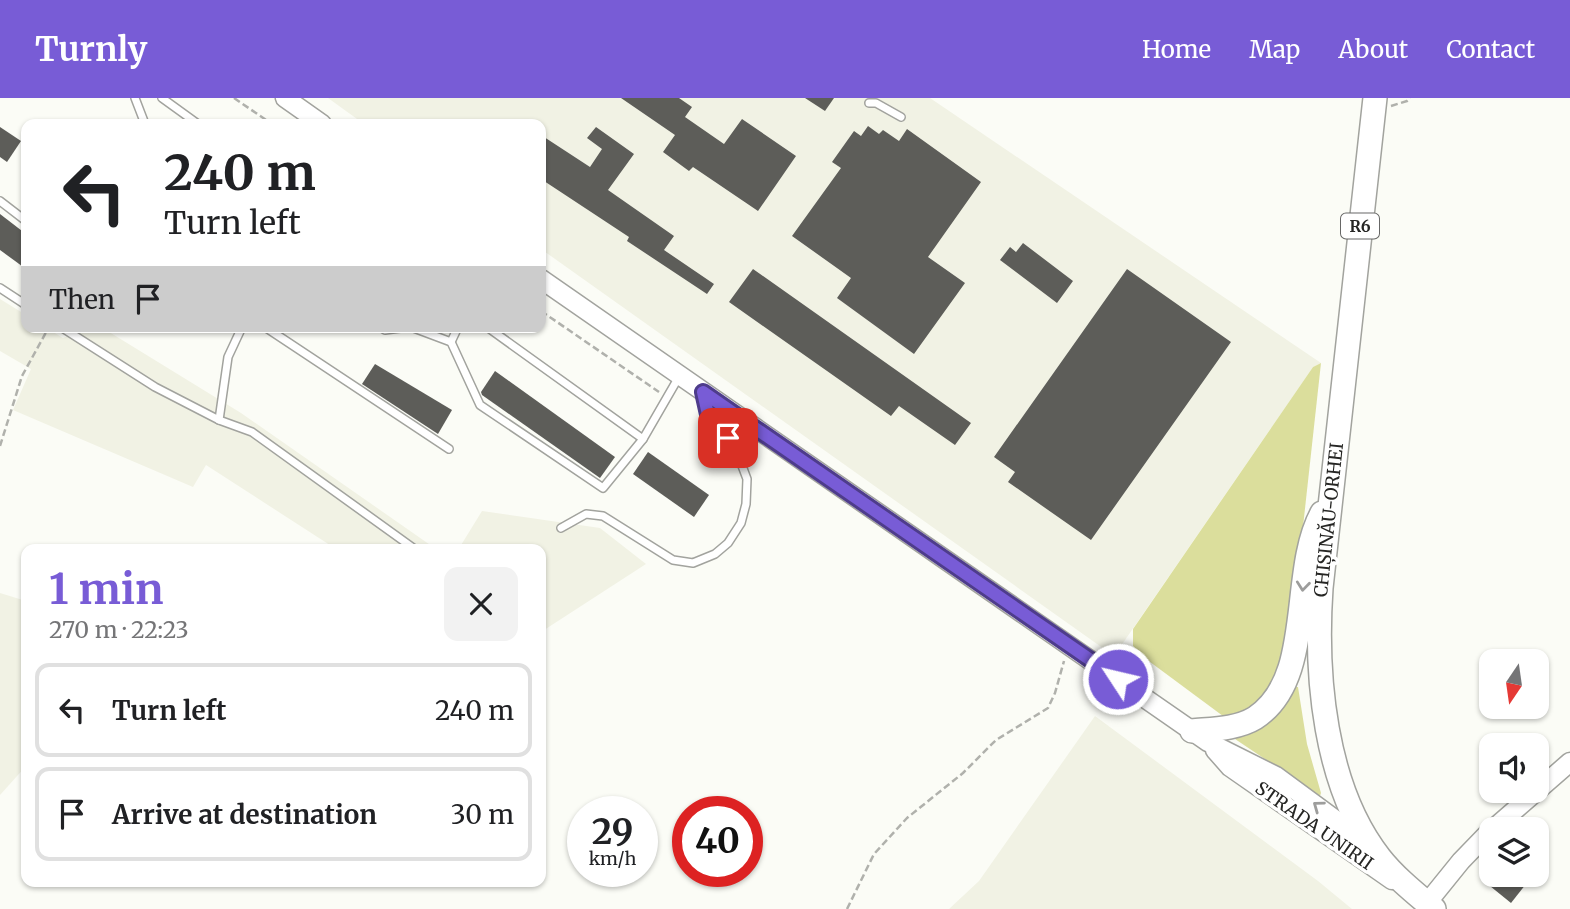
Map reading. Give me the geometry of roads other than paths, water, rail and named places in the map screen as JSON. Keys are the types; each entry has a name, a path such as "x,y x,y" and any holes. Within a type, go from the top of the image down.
{"main road":[{"name":"CHIȘINĂU-ORHEI","path":"1375,98 1318,632 1320,684 1342,786 1362,835 1398,878 1430,906"},
{"path":"1200,737 1254,718 1276,696 1293,662 1307,552 1314,528 1331,498"}],"street":[{"path":"285,98 315,119"},
{"name":"STRADA UNIRII","path":"546,282 1200,737 1276,776 1362,835"},
{"name":"STRADA UNIRII","path":"1200,737 1230,767 1430,906"},
{"path":"1507,817 1567,764"},
{"path":"1328,836 1344,840 1362,835"},
{"path":"1430,906 1461,861 1479,843"}],"lane":[{"path":"135,98 143,119"},
{"path":"162,98 191,119"},
{"path":"869,103 876,103 901,117"},
{"path":"0,201 21,217"},
{"path":"0,288 21,301"},
{"path":"70,333 155,387 219,420 252,432 408,544"},
{"path":"219,420 228,357 239,333"},
{"path":"274,333 449,449"},
{"path":"427,333 452,342"},
{"path":"456,333 452,342 480,405 603,488 643,439 681,374"},
{"path":"495,333 643,439"},
{"path":"561,528 586,514 603,516 673,560 693,563 715,554 728,542 741,523 746,504 747,479 728,438 709,419 703,392"}]}
